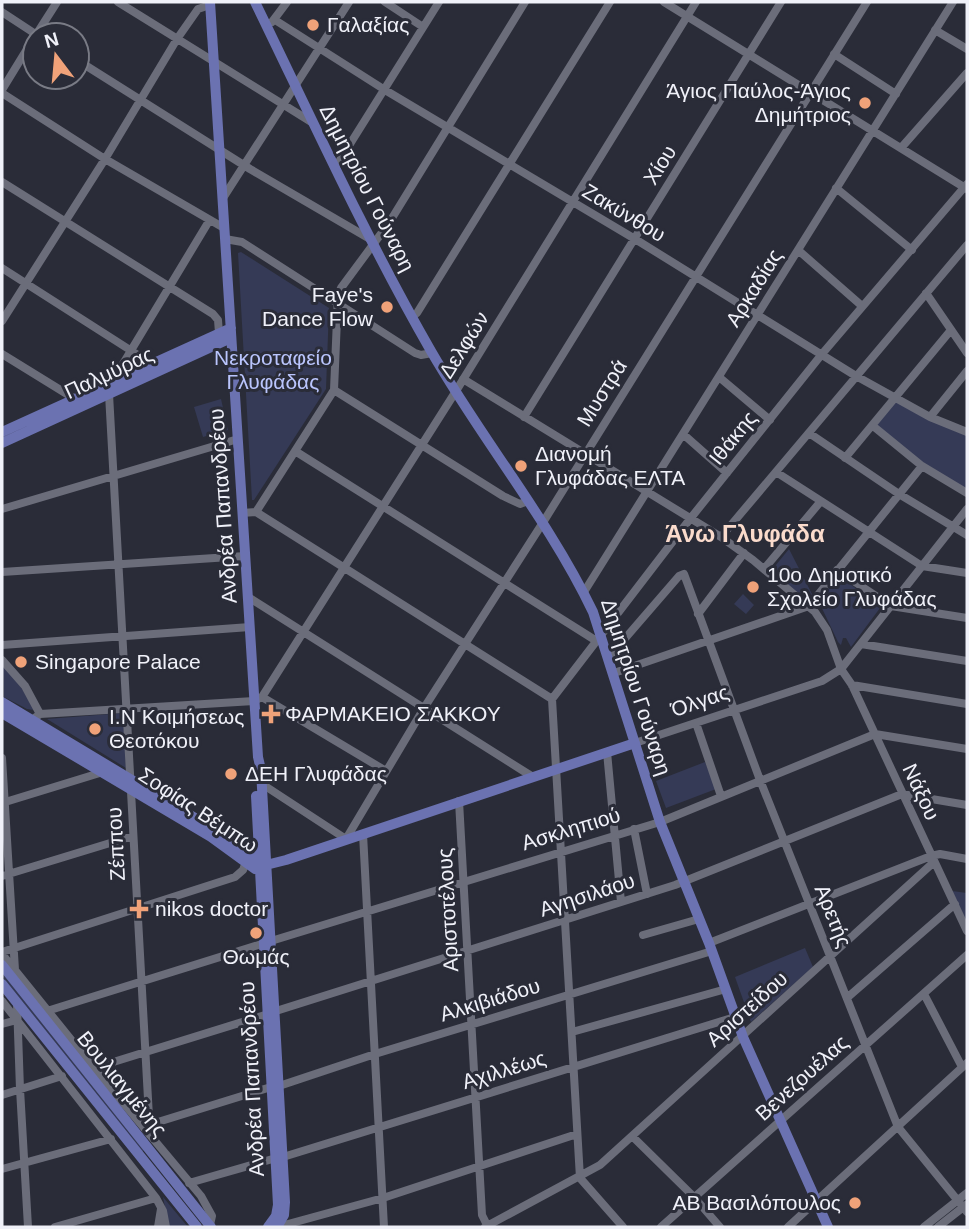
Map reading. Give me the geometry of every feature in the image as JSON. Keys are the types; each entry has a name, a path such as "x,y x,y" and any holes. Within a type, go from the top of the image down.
{"main road":[{"name":"Δημητρίου Γούναρη","path":"255,2 271,23 295,88 432,353 584,592 598,637 609,657 660,822 743,1037 828,1227"},
{"name":"Ανδρέα Παπανδρέου","path":"210,4 242,513 258,699 263,867"},
{"name":"Παλμύρας","path":"2,432 219,333 231,333"},
{"name":"Παλμύρας","path":"2,443 109,394 231,333"},
{"name":"Σοφίας Βέμπω","path":"2,702 36,717 246,863 263,867"},
{"name":"Σοφίας Βέμπω","path":"2,713 103,772 215,830 263,867"},
{"name":"Όλγας","path":"263,867 635,743"},
{"name":"Ανδρέα Παπανδρέου","path":"258,757 255,771 285,1202 282,1227"},
{"name":"Βουλιαγμένης","path":"2,965 211,1226"},
{"name":"Βουλιαγμένης","path":"2,984 197,1227"},
{"name":"Ανδρέα Παπανδρέου","path":"268,1227 278,1211 280,1157"},
{"path":"175,1181 189,1183"}],"street":[{"path":"45,21 57,2"},
{"path":"118,2 313,123"},
{"path":"271,23 287,2"},
{"path":"223,198 349,2"},
{"path":"384,2 423,27"},
{"path":"335,168 439,2"},
{"path":"256,512 334,390 341,288 372,241 389,223 525,2"},
{"path":"412,317 417,313 610,2"},
{"path":"664,2 966,187"},
{"name":"Δελφών","path":"258,699 456,391 696,2"},
{"name":"Χίου","path":"524,417 781,2"},
{"name":"Μυστρά","path":"346,839 464,644 542,524 867,2"},
{"name":"Αρκαδίας","path":"584,592 953,2"},
{"path":"2,321 177,39 198,9 210,4"},
{"path":"2,12 21,25"},
{"name":"Ζακύνθου","path":"271,23 320,47 385,90 635,239 856,376 930,417 967,432"},
{"path":"935,30 967,49"},
{"path":"834,54 896,94"},
{"path":"21,60 2,92 415,353 432,353"},
{"path":"91,69 372,241"},
{"path":"901,148 967,73"},
{"path":"2,182 213,314 218,320 219,333"},
{"name":"Ιθάκης","path":"552,699 727,472 862,306 966,187"},
{"path":"836,188 912,250"},
{"name":"Ζέππου","path":"146,1125 145,1053 109,394 112,382 131,349 209,221"},
{"path":"798,250 862,306"},
{"path":"721,537 926,293 966,251"},
{"path":"2,268 152,364"},
{"path":"926,293 967,354"},
{"path":"845,458 951,330"},
{"path":"2,354 75,399"},
{"path":"930,417 967,371"},
{"path":"719,377 770,420"},
{"name":"Νάξου","path":"463,379 721,537 764,569 821,619 841,669 852,685 967,931"},
{"path":"334,390 515,503 523,504 528,501"},
{"path":"873,426 922,466 967,493"},
{"path":"809,433 967,536"},
{"path":"682,434 727,472"},
{"path":"2,509 238,439"},
{"path":"295,451 504,582 598,637"},
{"path":"614,673 809,606 922,466"},
{"path":"776,472 922,566 967,573"},
{"path":"764,569 821,501"},
{"name":"Όλγας","path":"635,743 822,681 841,669 967,509"},
{"path":"242,513 256,512 552,699 580,1178 623,1227"},
{"path":"698,614 744,553"},
{"path":"2,572 245,556"},
{"path":"837,570 891,606 967,618"},
{"name":"Αρετής","path":"609,657 683,574 687,577 733,710 898,1127 964,1206"},
{"path":"248,597 533,777"},
{"path":"2,645 250,627"},
{"path":"861,644 967,661"},
{"path":"2,660 25,685 36,717 258,699 387,771"},
{"path":"852,685 967,704"},
{"path":"696,723 721,796"},
{"path":"875,734 967,749"},
{"name":"Ασκληπιού","path":"47,1011 463,880 660,822 875,734"},
{"path":"607,752 621,902"},
{"path":"2,758 6,874 15,970"},
{"path":"3,803 103,772"},
{"path":"262,783 346,839"},
{"path":"902,794 967,804"},
{"name":"Αγησιλάου","path":"94,1068 647,894 902,794"},
{"name":"Αριστοτέλους","path":"459,802 482,1215 487,1227"},
{"path":"634,829 647,894"},
{"path":"363,834 384,1227"},
{"path":"6,874 133,836"},
{"path":"933,859 940,854 967,859"},
{"name":"Αλκιβιάδου","path":"146,1125 570,994 710,947 809,904 933,859"},
{"name":"Αριστείδου","path":"487,1227 600,1166 830,957 933,859"},
{"path":"211,1226 212,1216 201,1196 150,1135 146,1125 94,1068 2,953 235,877 246,863"},
{"path":"848,997 955,904"},
{"path":"643,935 699,919"},
{"name":"Βενεζουέλας","path":"661,1227 967,955"},
{"path":"572,1032 726,989"},
{"path":"788,1227 965,1065 924,994"},
{"path":"2,1001 156,1198 161,1206 166,1227"},
{"path":"17,1004 28,1227"},
{"name":"Αχιλλέως","path":"189,1183 736,1017"},
{"path":"2,1024 17,1020"},
{"path":"18,1045 32,1038"},
{"path":"2,1095 62,1076"},
{"path":"282,1227 383,1198 577,1134"},
{"path":"633,1137 694,1197 720,1227"},
{"path":"2,1169 111,1139"},
{"path":"939,1227 964,1206 967,1193"},
{"path":"55,1227 156,1198"},
{"path":"158,1227 161,1206"},
{"path":"924,1227 964,1206"}],"green space":[{"name":"Νεκροταφείο Γλυφάδας","path":"241,252 329,308 326,389 254,500 238,253"},
{"path":"221,399 228,430 203,437 194,407"},
{"path":"895,401 967,434 967,490 926,465 876,425"},
{"path":"789,549 813,596 807,603 771,571"},
{"path":"838,576 876,602 880,608 851,647 846,638 843,638 841,645 838,642 818,600"},
{"path":"743,594 754,605 746,614 734,604"},
{"path":"3,664 23,690 34,710 4,697"},
{"path":"123,713 126,768 47,719"},
{"path":"705,762 716,789 666,808 656,781"},
{"path":"952,891 967,893 967,923"},
{"path":"805,948 813,967 751,1022 735,977"},
{"path":"2,971 144,1150 142,1152 2,976"},
{"path":"163,1197 188,1227 169,1227"}],"place":[{"name":"Γαλαξίας","path":"313,25"},
{"name":"Άγιος Παύλος-Άγιος Δημήτριος","path":"865,103"},
{"name":"Faye's Dance Flow","path":"387,307"},
{"name":"Διανομή Γλυφάδας ΕΛΤΑ","path":"521,466"},
{"name":"10o Δημοτικό Σχολείο Γλυφάδας","path":"753,587"},
{"name":"Singapore Palace","path":"21,662"},
{"name":"ΦΑΡΜΑΚΕΙΟ ΣΑΚΚΟΥ","path":"271,714"},
{"name":"Ι.Ν Κοιμήσεως Θεοτόκου","path":"95,729"},
{"name":"ΔΕΗ Γλυφάδας","path":"231,774"},
{"name":"nikos doctor","path":"139,909"},
{"name":"Θωμάς","path":"256,933"},
{"name":"ΑΒ Βασιλόπουλος","path":"855,1203"}],"district":[{"name":"Άνω Γλυφάδα","path":"745,534"}]}
